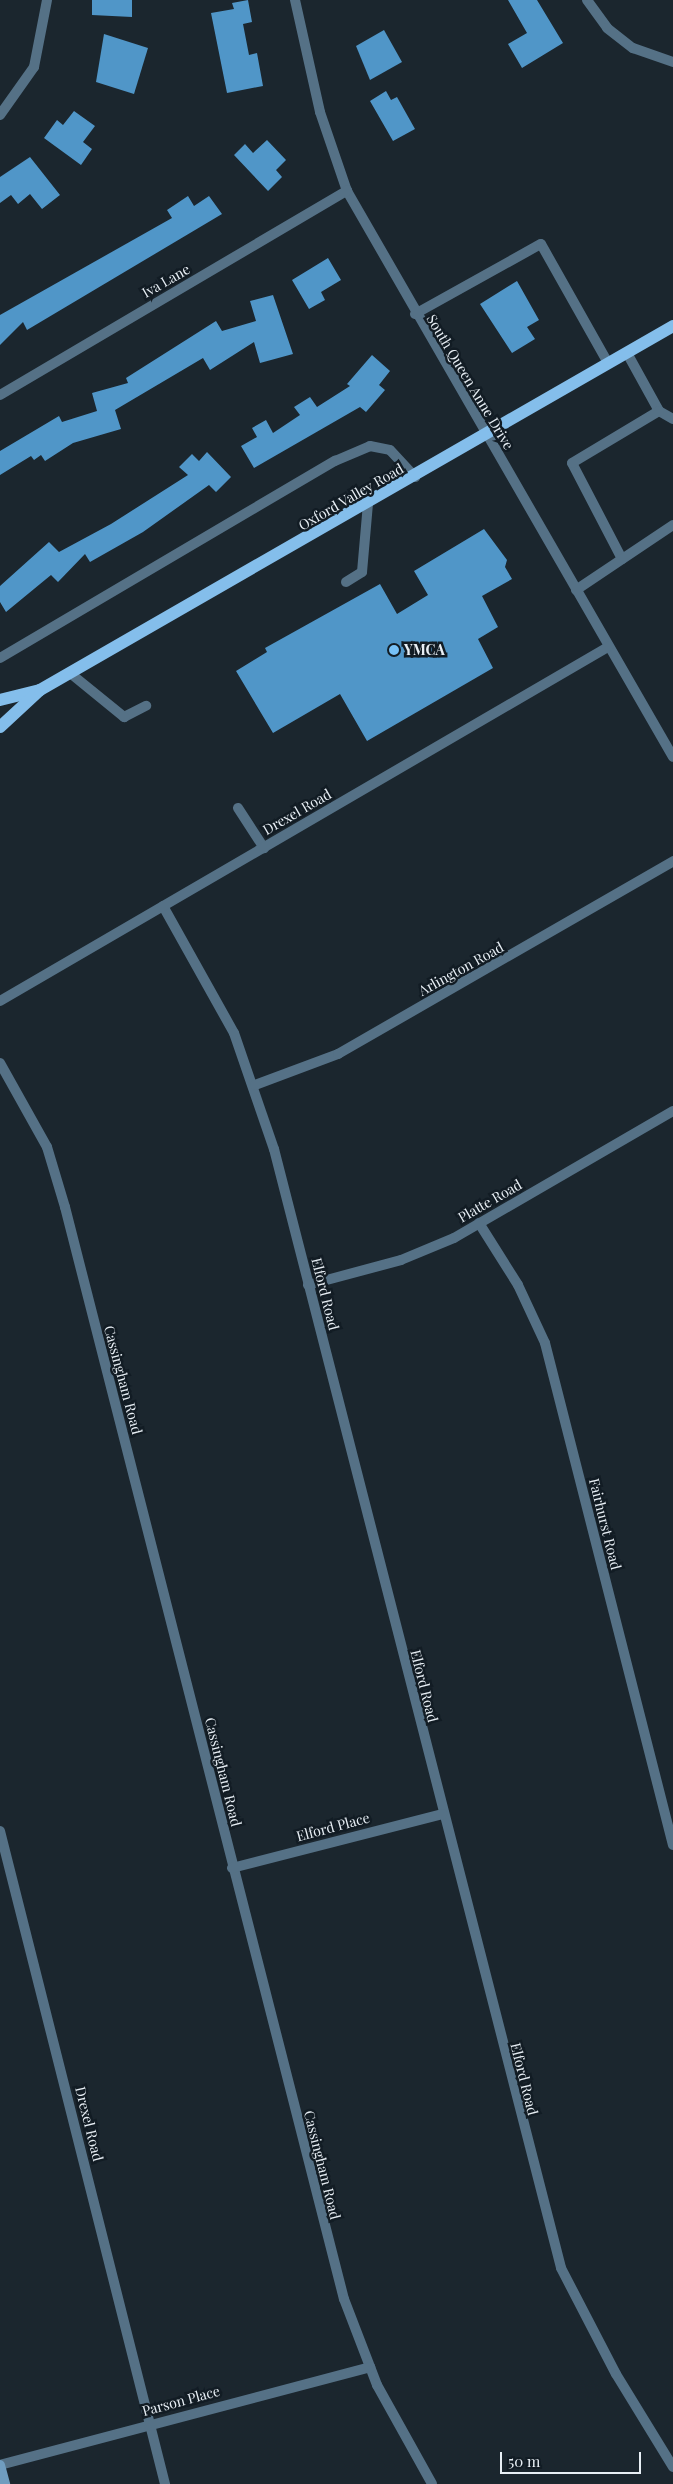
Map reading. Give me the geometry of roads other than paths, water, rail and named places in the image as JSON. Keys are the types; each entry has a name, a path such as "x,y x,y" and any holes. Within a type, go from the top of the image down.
{"main road":[{"name":"Oxford Valley Road","path":"0,728 40,690 415,477 673,326"},
{"name":"Oxford Valley Road","path":"0,700 40,690"},
{"path":"0,2465 5,2484"}],"street":[{"path":"0,115 34,67 47,0"},
{"name":"South Queen Anne Drive","path":"295,0 320,112 347,191 414,314 673,757"},
{"path":"587,0 607,28 633,48 673,62"},
{"name":"Iva Lane","path":"0,395 347,191"},
{"path":"414,314 541,244 608,363"},
{"path":"627,353 659,411 673,419"},
{"path":"622,559 572,463 659,411"},
{"path":"0,658 335,461 370,446 390,450 415,477"},
{"path":"346,582 362,572 368,504"},
{"path":"576,590 673,525"},
{"name":"Drexel Road","path":"0,1000 608,647"},
{"path":"70,673 124,717 146,706"},
{"path":"238,808 264,848"},
{"name":"Arlington Road","path":"255,1085 338,1054 673,861"},
{"name":"Elford Road","path":"163,906 234,1033 255,1085 308,1285 442,1814 561,2268 616,2374 673,2467"},
{"name":"Cassingham Road","path":"0,1063 47,1147 65,1207 327,2242 370,2367 432,2484"},
{"name":"Platte Road","path":"308,1285 401,1260 479,1223 671,1116"},
{"name":"Fairhurst Road","path":"479,1223 518,1285 544,1344 673,1845"},
{"name":"Elford Place","path":"232,1868 442,1814"},
{"name":"Drexel Road","path":"0,1831 166,2484"},
{"name":"Parson Place","path":"0,2465 370,2367"}],"place":[{"name":"YMCA","path":"394,650"}]}
